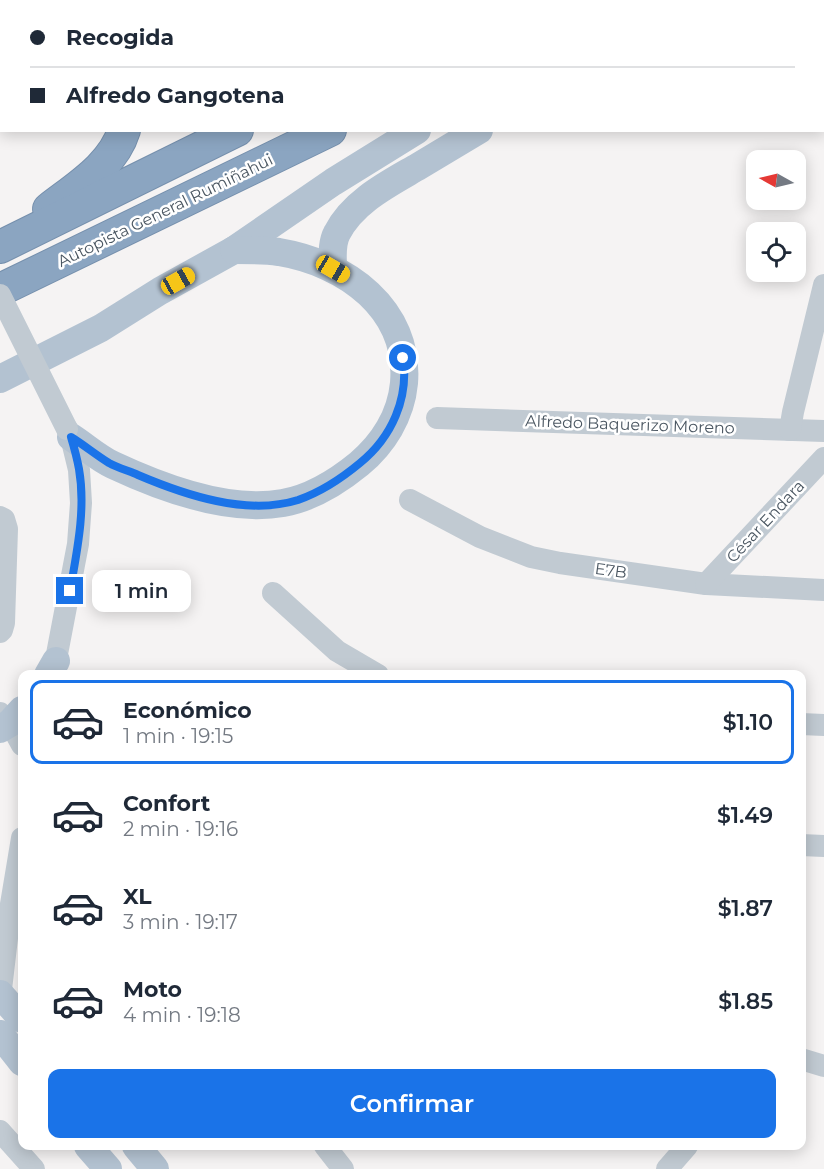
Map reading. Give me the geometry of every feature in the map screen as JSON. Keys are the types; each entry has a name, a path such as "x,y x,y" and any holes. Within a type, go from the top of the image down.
{"highway":[{"path":"2,246 104,165 121,141 123,132"},
{"path":"2,246 233,132"},
{"name":"Autopista General Rumiñahui","path":"0,292 326,132"}],"main road":[{"path":"0,379 101,328 160,291 234,250 333,182 414,132"},
{"path":"333,269 334,241 347,217 388,184 476,132"},
{"path":"69,433 111,464 161,485 221,502 257,505 290,502 313,494 344,477 369,456 387,434 399,408 403,391 405,372 400,343 387,313 353,281 333,269 281,253 234,250"},
{"path":"0,988 18,1004"},
{"path":"0,988 18,1013"},
{"path":"0,1034 18,1057"},
{"path":"91,1150 108,1169"},
{"path":"139,1150 155,1169"}],"street":[{"path":"790,430 824,285"},
{"path":"0,292 69,433 79,470 81,503 78,544 53,670"},
{"name":"Alfredo Baquerizo Moreno","path":"437,418 824,430"},
{"name":"César Endara","path":"706,584 824,458"},
{"name":"E7B","path":"410,500 480,537 531,557 706,584 824,590"},
{"path":"0,517 4,519 7,529 4,623 0,632"},
{"path":"273,593 337,651 369,670"},
{"path":"806,724 824,725"},
{"path":"806,845 824,846"},
{"path":"0,988 18,862"},
{"path":"806,1061 824,1066"},
{"path":"0,1131 34,1169"},
{"path":"328,1150 343,1169"},
{"path":"667,1169 684,1150"}],"route":[{"path":"70,591 78,544 81,503 79,470 71,437 111,464 161,485 191,494 221,502 257,505 298,500 344,477 369,456 387,434 399,408 403,391 405,372 403,358"}]}
